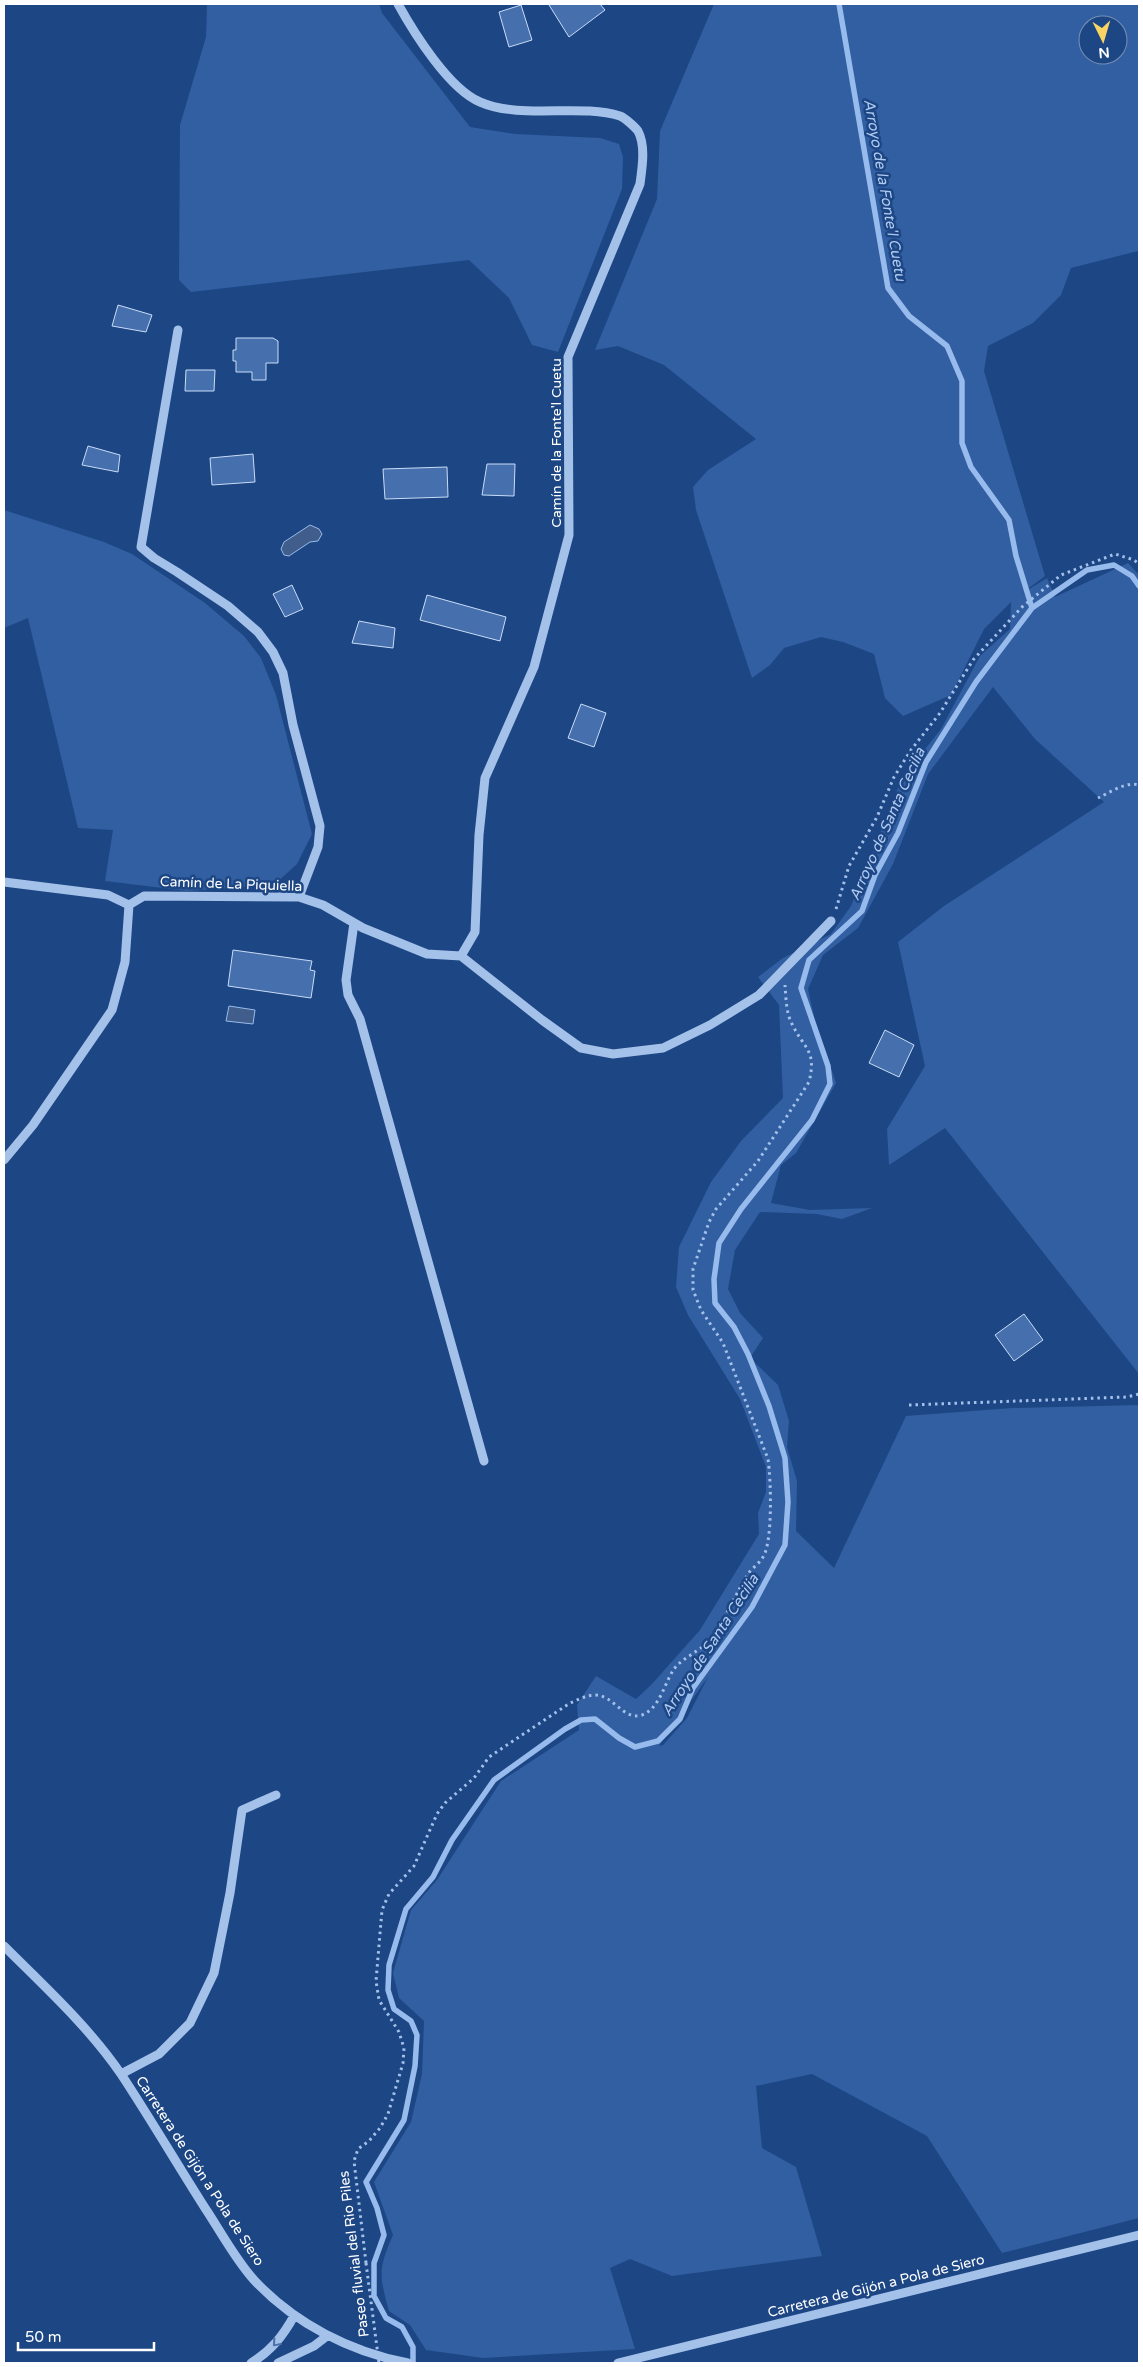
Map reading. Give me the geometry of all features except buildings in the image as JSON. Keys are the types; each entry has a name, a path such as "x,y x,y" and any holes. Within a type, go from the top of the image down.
{"street":[{"name":"Camín de la Fonte'l Cuetu","path":"398,4 407,21 449,80 479,102 511,110 597,113 622,116 638,131 643,154 640,184 568,358 568,535 534,666 485,778 480,827 475,932 462,956"},
{"path":"178,330 142,547 154,558 228,606 252,627 273,652 283,673 293,725 320,826 318,848 299,897"},
{"path":"4,882 108,895 129,905 125,962 112,1010 33,1124 4,1160"},
{"name":"Camín de La Piquiella","path":"129,905 144,896 299,897 323,905 354,923 427,954 462,956"},
{"path":"462,956 542,1020 581,1048 613,1054 663,1048 710,1024 759,995 785,971 831,921"},
{"path":"354,923 346,980 348,995 360,1019 484,1461"},
{"path":"120,2074 159,2054 190,2023 214,1973 230,1893 242,1810 276,1795"},
{"name":"Carretera de Gijón a Pola de Siero","path":"4,1946 92,2035 120,2074 230,2247 254,2280 294,2316 327,2336 390,2360 408,2363"},
{"name":"Carretera de Gijón a Pola de Siero","path":"618,2363 1139,2234"},
{"path":"251,2363 268,2353 283,2335 294,2316"},
{"path":"278,2363 314,2346 327,2336"}],"path":[{"path":"831,921 849,866 877,817 894,777 911,750 940,712 973,660 1022,608 1061,575 1115,554 1134,560 1139,564"},
{"path":"1098,798 1117,789 1135,784 1139,785"},
{"name":"Paseo fluvial del Rio Piles","path":"379,2363 354,2160 358,2149 375,2134 388,2114 403,2063 404,2048 399,2032 379,2000 376,1981 382,1910 389,1894 414,1866 437,1814 445,1803 474,1778 489,1757 570,1703 583,1698 595,1695 604,1697 627,1715 640,1716 649,1711 658,1700 675,1668 711,1638 748,1573 763,1558 768,1542 771,1477 768,1459 723,1343 701,1310 693,1290 693,1269 709,1222 716,1209 758,1161 809,1082 812,1071 810,1051 792,1024 787,1007 785,971"},
{"path":"909,1405 1127,1397 1139,1394"}],"shaded area":[{"path":"207,4 379,4 382,13 470,127 515,134 600,138 619,144 623,157 622,189 558,352 532,345 509,298 469,260 191,292 179,280 180,125 206,37"},
{"path":"714,4 1139,4 1138,251 1071,268 1061,295 1033,323 988,346 984,371 1045,576 1021,594 1047,578 1055,597 1128,563 1139,575 1139,1374 945,1128 889,1165 887,1129 925,1066 898,942 944,906 1104,802 1035,739 993,687 928,774 893,864 858,928 823,955 808,989 815,1021 836,1083 796,1153 781,1165 771,1203 810,1210 872,1208 842,1219 817,1214 760,1212 735,1250 728,1289 740,1313 763,1338 750,1358 778,1385 789,1421 787,1447 797,1481 796,1531 834,1568 906,1416 1012,1408 1139,1405 1139,2218 1002,2253 927,2136 812,2074 756,2086 762,2148 796,2167 822,2256 672,2276 630,2259 610,2268 635,2349 483,2358 426,2350 410,2325 389,2311 383,2289 383,2264 393,2235 374,2182 411,2122 422,2074 424,2021 399,1998 393,1973 411,1910 437,1880 501,1781 579,1730 577,1705 596,1676 636,1699 652,1684 700,1630 759,1534 758,1513 766,1492 766,1467 740,1399 688,1315 676,1287 679,1247 711,1182 741,1141 783,1098 779,1005 758,977 783,958 831,934 851,906 902,778 941,729 980,656 1010,629 1011,602 984,629 951,695 903,716 885,698 874,654 843,642 821,637 784,648 770,665 752,678 696,510 693,487 708,470 756,439 664,365 618,346 595,350 657,199 660,131","holes":["708,1677 687,1718 663,1745 659,1746"]},
{"path":"4,510 104,542 132,554 205,603 244,636 261,658 276,695 312,834 297,864 274,885 187,891 105,881 113,830 78,828 28,618 4,628"},
{"path":"310,525 319,529 322,534 318,541 310,542 289,556 284,555 281,549 284,542"},
{"path":"229,1006 255,1010 253,1024 226,1021"}],"waterway":[{"name":"Arroyo de la Fonte'l Cuetu","path":"839,4 888,288 909,316 947,346 962,381 962,443 971,467 1009,520 1016,556 1032,608"},
{"name":"Arroyo de Santa Cecilia","path":"413,2363 413,2347 402,2327 386,2318 374,2296 374,2263 384,2235 377,2208 366,2182 404,2120 415,2066 417,2035 411,2021 394,2009 388,1990 389,1965 406,1909 433,1877 452,1840 494,1780 565,1729 581,1720 595,1719 619,1738 635,1747 658,1741 680,1719 693,1688 752,1607 785,1545 788,1502 785,1458 769,1406 748,1354 734,1327 715,1303 714,1279 719,1243 741,1209 812,1120 830,1084 828,1066 801,988 809,960 862,911 875,875 898,833 926,762 976,682 1032,608 1087,570 1114,565 1132,576 1139,586"}]}
